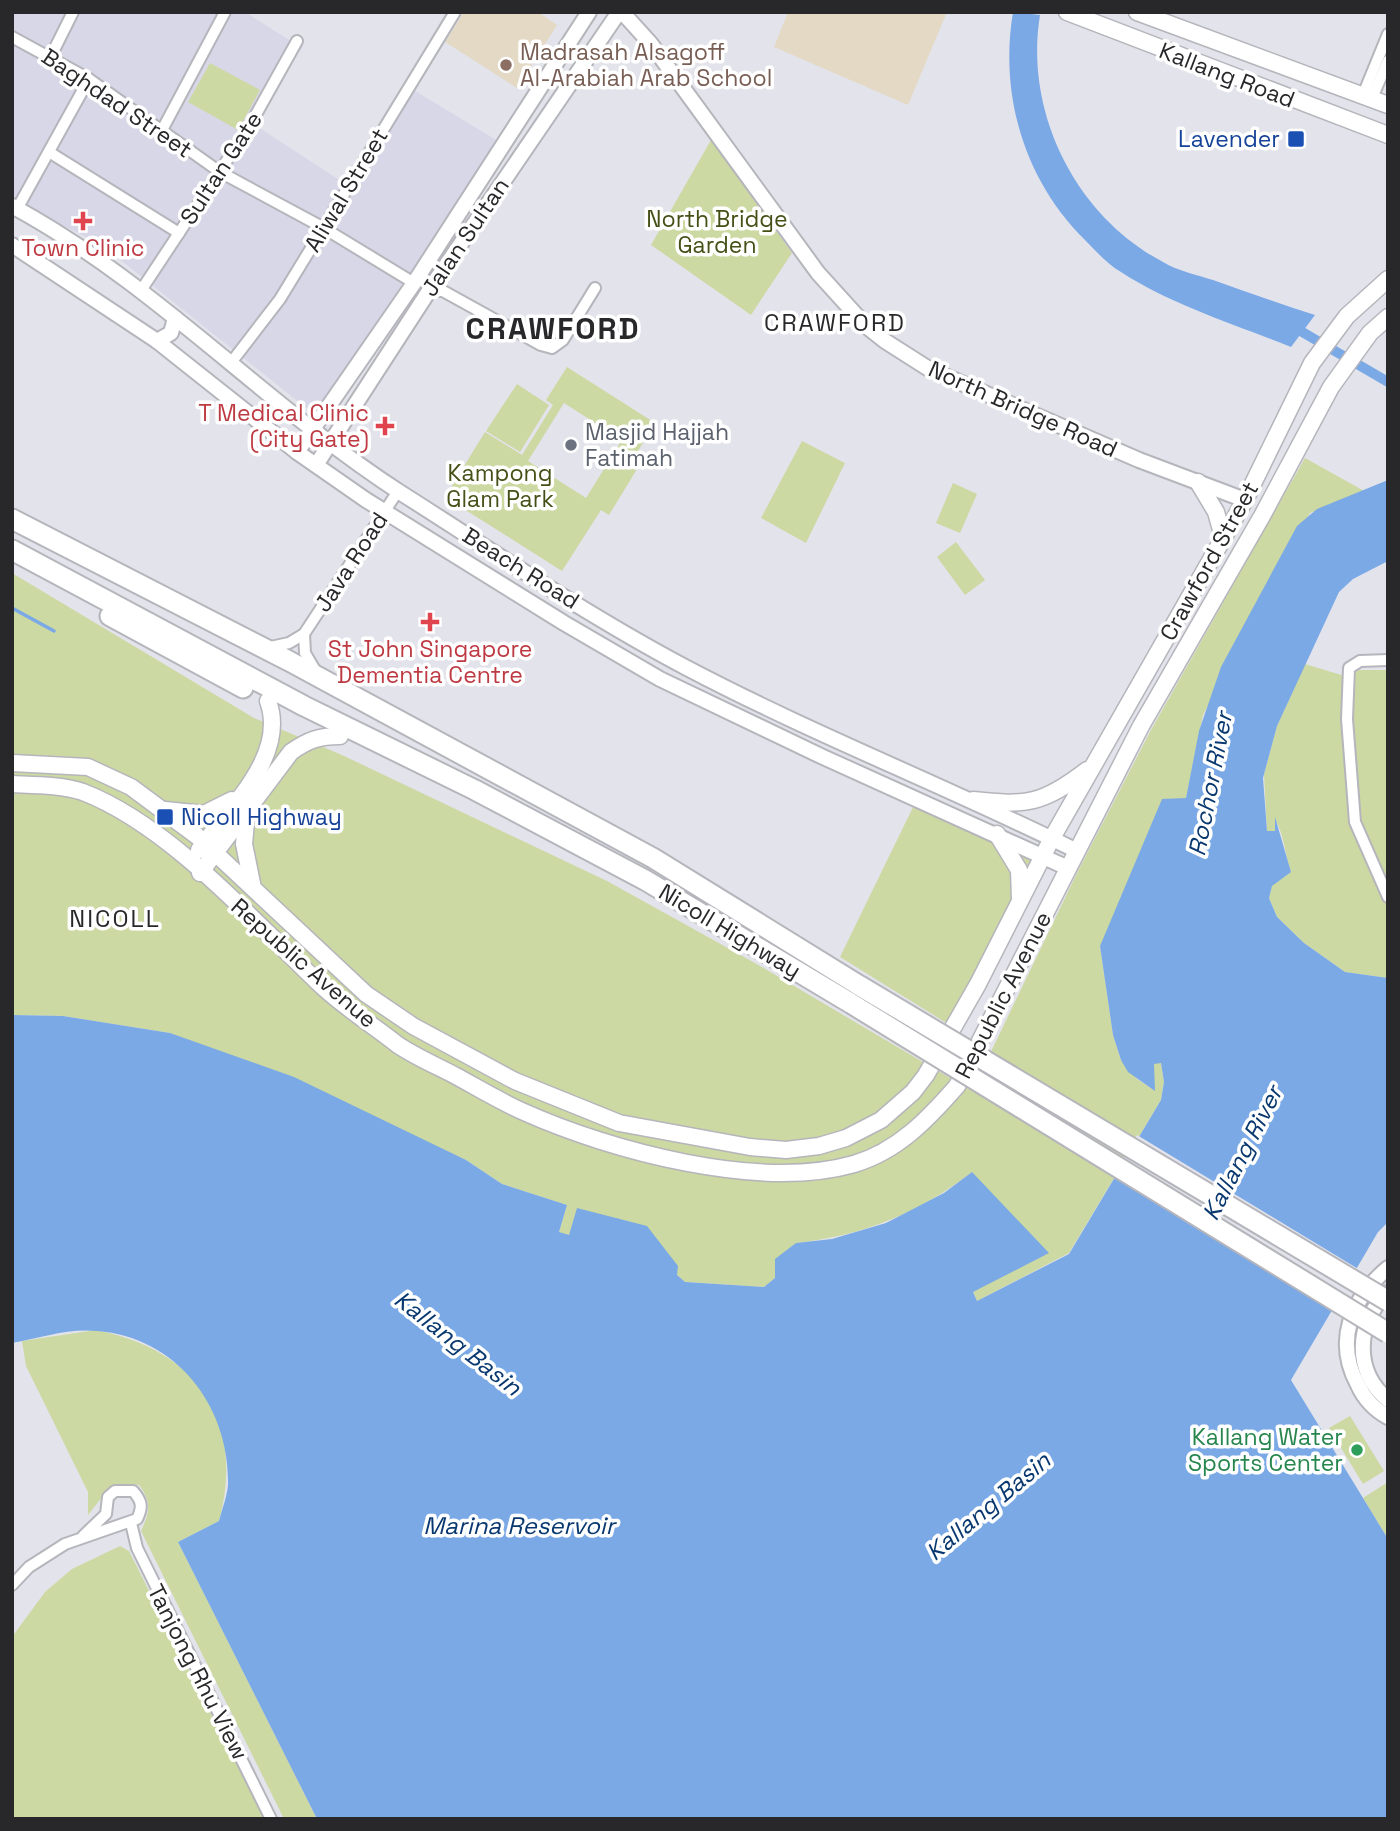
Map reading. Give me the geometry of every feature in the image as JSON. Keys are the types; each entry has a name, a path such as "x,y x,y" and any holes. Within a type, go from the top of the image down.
{"highway":[{"name":"Nicoll Highway","path":"12,519 325,680 653,858 856,995 1388,1333"},
{"name":"Nicoll Highway","path":"19,554 304,706 475,790 856,995 1388,1301"},
{"path":"19,554 146,638 340,736 475,790"}],"main road":[{"name":"Jalan Sultan","path":"297,452 418,277 589,12"},
{"name":"Jalan Sultan","path":"316,465 432,286 621,12"},
{"name":"North Bridge Road","path":"621,12 651,44 818,273 866,326 929,369 1139,460 1245,500"},
{"name":"Kallang Road","path":"1067,12 1388,135"},
{"name":"Kallang Road","path":"1137,12 1388,105"},
{"name":"Beach Road","path":"15,208 83,250 140,292 398,491 685,667 980,803 1077,851"},
{"name":"Beach Road","path":"12,245 54,270 157,341 297,452 384,513 660,678 823,757 997,834 1068,869"},
{"name":"Crawford Street","path":"1044,856 1245,500 1312,363 1347,316 1388,279"},
{"name":"Crawford Street","path":"1068,869 1141,726 1262,516 1333,384 1370,333 1388,317"},
{"path":"157,341 171,333 175,318"},
{"path":"1245,500 1261,499 1305,419 1333,384"},
{"path":"1198,482 1216,512 1223,537"},
{"path":"417,533 417,520 431,512"},
{"path":"254,889 244,844 243,802 271,747 274,720 268,701"},
{"path":"195,868 243,802 291,752 306,741 321,736 340,736"},
{"name":"Republic Avenue","path":"12,763 88,766 131,787 165,810 209,848 366,994 412,1026 515,1081 619,1123 750,1147 786,1150 819,1146 846,1138 881,1120 913,1092 971,996 1044,856"},
{"path":"979,827 987,818 980,803 1033,802 1053,793 1094,764"},
{"name":"Republic Avenue","path":"12,784 81,792 140,822 272,935 327,990 402,1048 523,1112 612,1145 727,1169 787,1174 819,1172 857,1163 895,1145 923,1125 957,1086 1068,869"},
{"path":"165,810 204,814 243,802"},
{"path":"997,834 1019,870 1019,906"},
{"path":"1388,1268 1361,1298 1348,1325 1345,1348 1349,1370 1364,1397 1388,1417"},
{"path":"1388,1292 1374,1305 1362,1333 1362,1349 1373,1385 1388,1400"}],"street":[{"path":"51,56 73,12"},
{"path":"161,132 225,12"},
{"name":"Aliwal Street","path":"230,364 276,304 455,12"},
{"path":"1367,97 1388,36"},
{"name":"Baghdad Street","path":"12,37 89,79 220,172 432,286 476,304 478,309 541,345 552,348 563,340 595,288"},
{"name":"Sultan Gate","path":"140,292 220,172 297,41"},
{"path":"1367,97 1388,61"},
{"path":"15,208 89,79"},
{"path":"49,152 179,233"},
{"name":"Java Road","path":"264,648 289,643 304,634 398,491"},
{"name":"Java Road","path":"304,634 309,662 325,680"},
{"path":"1388,660 1360,661 1349,668 1347,719 1355,822 1388,897"},
{"path":"12,1585 29,1567 82,1536 106,1514 108,1497 115,1490 133,1491 139,1498 142,1509 131,1523 82,1536"},
{"name":"Tanjong Rhu View","path":"131,1523 136,1548 271,1819"}],"shaded area":[{"path":"12,12 245,12 302,48 249,121 353,189 412,89 498,141 315,415 103,246 12,199"},
{"name":"Madrasah Alsagoff Al-Arabiah Arab School","path":"464,12 538,12 557,25 517,88 445,42"},
{"path":"788,12 947,12 908,105 774,47"}],"green space":[{"path":"210,63 260,90 238,130 188,102"},
{"name":"North Bridge Garden","path":"711,140 792,253 751,315 651,245"},
{"name":"Kampong Glam Park","path":"567,367 655,423 638,451 645,456 609,515 601,510 562,571 445,497 485,432 522,455 553,405 546,400","holes":["564,403 622,440 586,498 528,461"]},
{"path":"517,384 549,405 520,452 486,431"},
{"path":"802,441 845,463 806,543 761,518"},
{"path":"1305,458 1366,492 1310,513 1203,715 1186,798 1100,946 1113,1035 1121,1060 1137,1079 1154,1090 1154,1063 1161,1063 1164,1082 1161,1100 1069,1253 977,1301 973,1292 972,1172 952,1187 889,1220 844,1235 796,1243 775,1278 764,1287 685,1282 677,1275 559,1232 567,1205 502,1184 466,1160 170,1033 63,1016 12,1015 12,573 254,718 342,755 607,881 762,967 972,1091 1079,869 1151,730"},
{"path":"953,483 977,494 960,533 936,523"},
{"path":"956,542 985,580 965,595 937,557"},
{"path":"1305,664 1348,677 1359,670 1388,670 1388,978 1345,972 1304,943 1277,917 1269,898 1272,885 1291,872 1275,819 1275,832 1267,832 1264,774 1277,726"},
{"path":"917,799 1044,856 948,1024 840,957"},
{"path":"96,1330 131,1340 162,1354 186,1372 206,1395 219,1421 225,1451 226,1484 219,1521 178,1542 317,1819 284,1819 141,1531 148,1502 139,1485 121,1485 109,1491 88,1515 88,1492 26,1366 22,1341"},
{"name":"Kallang Water Sports Center","path":"1350,1416 1384,1471 1363,1484 1329,1428"},
{"path":"1388,1482 1388,1539 1363,1498"},
{"path":"120,1546 129,1551 264,1819 12,1819 12,1637 45,1592 72,1569"}],"water":[{"path":"1013,12 1040,15 1037,52 1040,88 1049,124 1063,158 1082,189 1105,218 1132,242 1169,265 1315,315 1291,347 1204,313 1141,284 1106,261 1064,217 1046,191 1021,135 1010,75"},
{"name":"Marina Reservoir","path":"1388,480 1388,561 1353,579 1339,592 1277,726 1263,778 1267,831 1275,831 1275,817 1291,872 1272,886 1269,898 1277,917 1304,943 1345,972 1388,978 1388,1222 1378,1232 1291,1380 1388,1539 1388,1818 317,1819 178,1542 219,1521 227,1494 226,1456 220,1429 209,1404 193,1381 174,1362 152,1347 126,1336 76,1331 12,1343 12,1015 63,1016 170,1033 294,1077 466,1160 502,1184 567,1205 559,1232 569,1235 577,1208 647,1226 678,1266 677,1275 685,1282 764,1287 775,1278 775,1259 796,1243 832,1239 886,1223 944,1193 972,1172 1049,1253 973,1292 977,1301 1069,1254 1161,1100 1164,1082 1161,1063 1154,1064 1155,1091 1128,1072 1121,1060 1113,1035 1100,946 1162,799 1186,798 1199,731 1221,667 1297,526 1317,509"}],"pier":[{"path":"1137,1135 1360,1270 1337,1313 1113,1177"}],"waterway":[{"name":"Rochor River","path":"1292,326 1388,382"},
{"path":"12,608 54,631"}],"place":[{"name":"Madrasah Alsagoff Al-Arabiah Arab School","path":"506,65"},
{"name":"Lavender","path":"1296,139"},
{"name":"Town Clinic","path":"83,221"},
{"name":"T Medical Clinic (City Gate)","path":"385,426"},
{"name":"Masjid Hajjah Fatimah","path":"571,445"},
{"name":"St John Singapore Dementia Centre","path":"430,622"},
{"name":"Nicoll Highway","path":"165,817"},
{"name":"Kallang Water Sports Center","path":"1357,1450"}],"district":[{"name":"CRAWFORD","path":"835,322"},
{"name":"CRAWFORD","path":"553,328"},
{"name":"NICOLL","path":"115,918"}],"water label":[{"name":"Kallang River","path":"1242,1153"},
{"name":"Kallang Basin","path":"458,1343"},
{"name":"Kallang Basin","path":"988,1506"}]}
